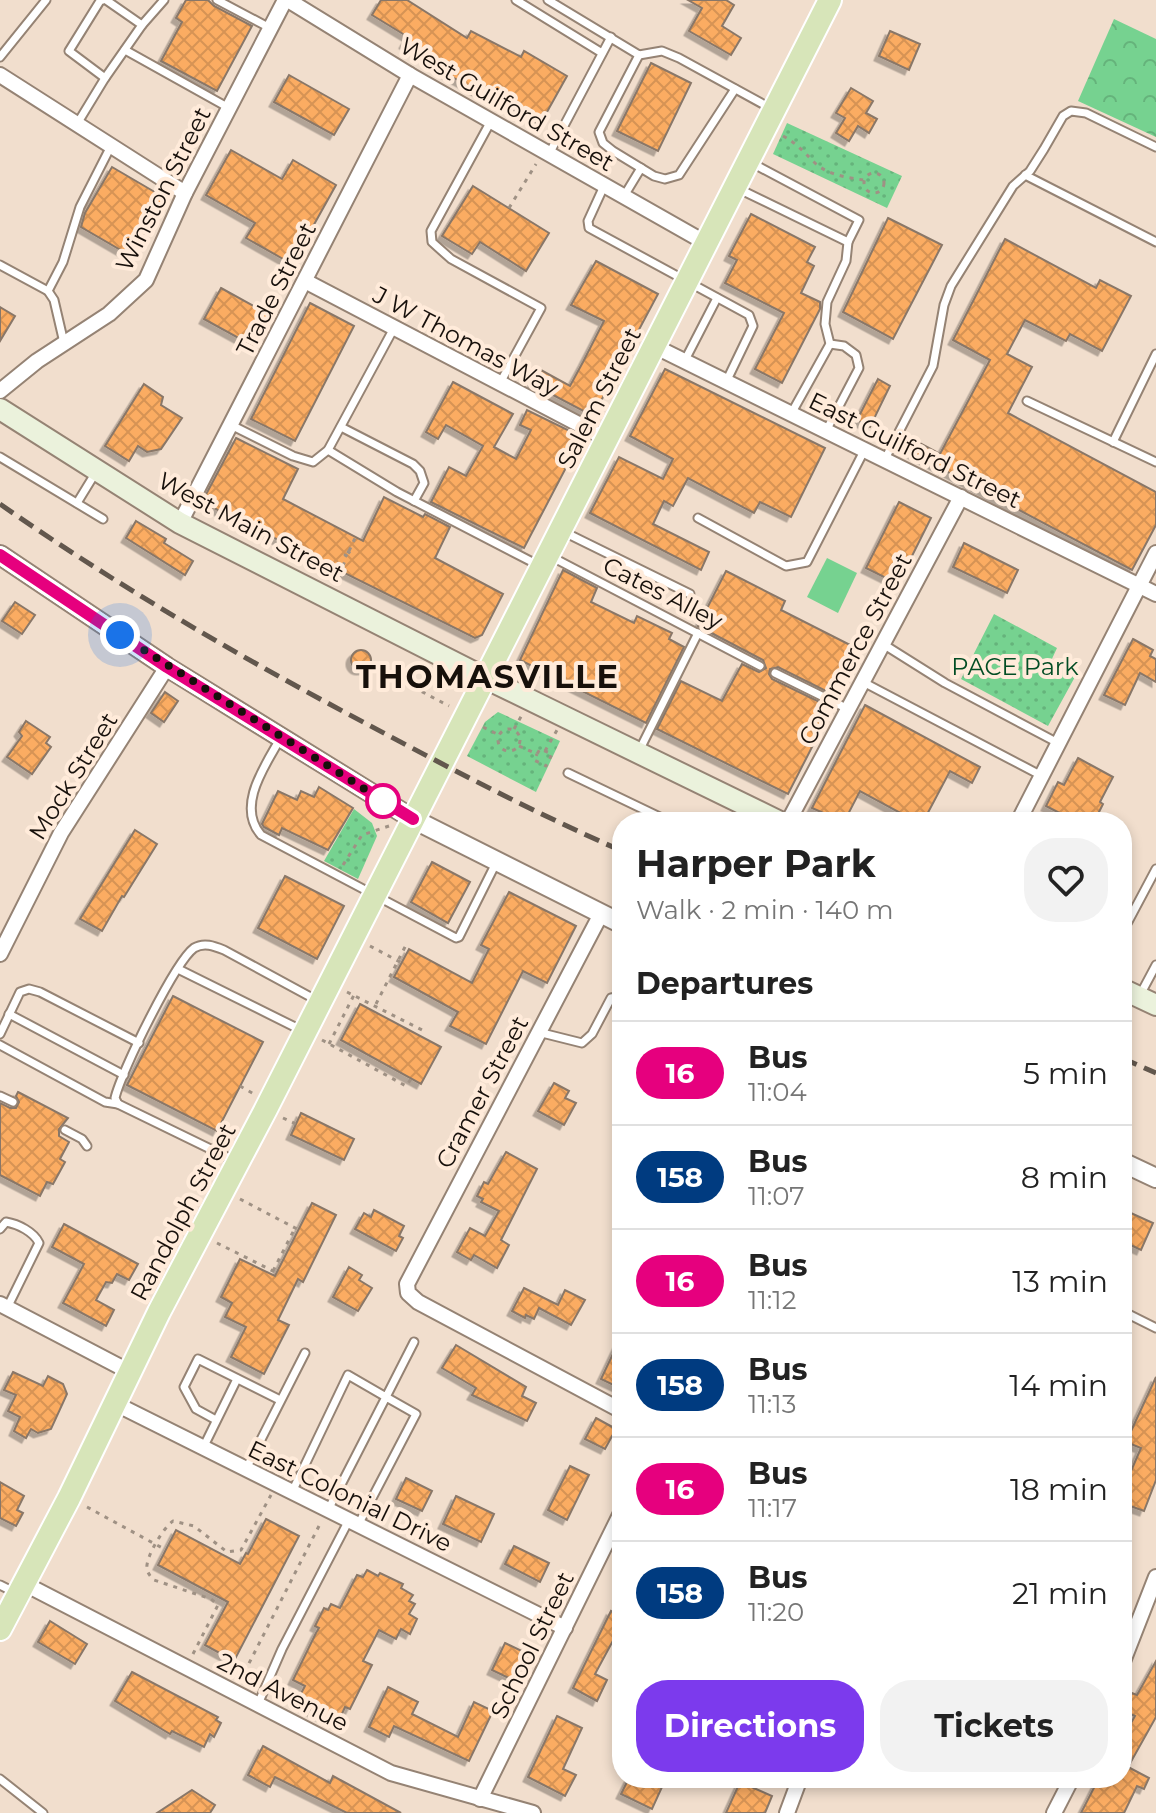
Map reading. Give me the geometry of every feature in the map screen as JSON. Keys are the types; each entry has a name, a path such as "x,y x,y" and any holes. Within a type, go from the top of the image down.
{"main road":[{"name":"Salem Street","path":"413,819 830,0"},
{"name":"West Main Street","path":"0,409 180,523 485,678 759,812"},
{"name":"Randolph Street","path":"0,1629 14,1587 69,1498 130,1372 413,819"}],"street":[{"name":"Winston Street","path":"0,391 37,361 109,314 146,280 185,193 287,0"},
{"name":"West Guilford Street","path":"287,0 410,75 706,243"},
{"path":"0,75 185,193"},
{"name":"Trade Street","path":"180,523 410,75"},
{"name":"J W Thomas Way","path":"305,281 607,439"},
{"name":"East Guilford Street","path":"654,346 1156,594"},
{"name":"Commerce Street","path":"793,812 961,497"},
{"path":"1023,812 1156,553"},
{"path":"0,555 167,667 413,819 612,919"},
{"name":"Mock Street","path":"0,954 61,833 167,667"},
{"name":"Cramer Street","path":"601,914 407,1284 408,1293 418,1302 612,1406"},
{"path":"1132,1167 1156,1178"},
{"path":"4,1306 130,1372"},
{"name":"East Colonial Drive","path":"116,1404 565,1628"},
{"name":"School Street","path":"480,1799 612,1532"},
{"path":"1132,1638 1156,1577"},
{"name":"2nd Avenue","path":"14,1587 186,1667 391,1773 533,1813"},
{"path":"787,1813 796,1788"},
{"path":"1054,1813 1067,1788"}],"lane":[{"path":"0,57 46,0"},
{"path":"105,78 69,51 100,1 104,0 142,25"},
{"path":"77,124 142,25 164,0"},
{"path":"217,0 270,28"},
{"path":"516,0 602,53"},
{"path":"548,0 639,55 662,51 735,89 770,119"},
{"path":"547,152 611,37"},
{"path":"125,50 229,108"},
{"path":"639,55 599,132 603,143 613,151 665,179 679,175 735,89"},
{"path":"885,459 933,366 944,305 951,286 1013,186 1044,149 1063,116 1071,111 1086,113 1156,147"},
{"path":"491,121 431,231 432,242 451,259 541,308 500,383"},
{"path":"48,291 63,262 80,207 111,146"},
{"path":"748,161 859,220 848,242 846,261 827,302 825,324 830,344 791,414"},
{"path":"624,196 641,168"},
{"path":"1025,175 1156,242"},
{"path":"605,185 588,221 589,228 749,315 753,321 726,382"},
{"path":"735,187 848,242"},
{"path":"0,265 48,291 54,300 64,343"},
{"path":"684,361 717,298"},
{"path":"231,425 293,456 313,462 328,450 394,328"},
{"path":"826,431 859,368 856,355 844,346 830,344"},
{"path":"1113,442 1156,354"},
{"path":"1027,401 1154,461 1156,451"},
{"path":"341,427 413,464 420,471 424,483 414,501"},
{"path":"698,518 786,566 807,562 865,449"},
{"name":"Cates Alley","path":"328,450 414,501 698,633 760,666"},
{"path":"0,457 103,519"},
{"path":"77,503 97,470"},
{"path":"560,530 690,594"},
{"path":"638,753 698,633"},
{"path":"883,644 945,683 1058,743"},
{"path":"775,673 848,709"},
{"path":"863,682 1042,776"},
{"path":"281,737 253,793 252,811 261,835 456,938 497,861"},
{"path":"568,773 649,812"},
{"path":"1132,914 1156,869"},
{"path":"118,1104 115,1098 139,1043 186,956 202,944 224,950 324,992"},
{"path":"1139,997 1156,965"},
{"path":"178,969 305,1031"},
{"path":"0,1034 20,992 29,989 139,1043"},
{"path":"538,1032 582,1043 592,1034 612,998"},
{"path":"9,1014 124,1075"},
{"path":"0,1045 105,1102 118,1104 237,1162"},
{"path":"0,1096 13,1102"},
{"path":"65,1130 82,1139 87,1146"},
{"path":"0,1229 6,1222 11,1223 36,1236 39,1243 4,1306"},
{"path":"1132,1316 1156,1328"},
{"path":"328,1510 414,1342"},
{"path":"246,1469 305,1353"},
{"path":"216,1420 196,1409 184,1387 198,1359 280,1400"},
{"path":"258,1704 282,1649 416,1414 348,1375 292,1492"},
{"path":"203,1448 237,1379"},
{"path":"1,1781 43,1813"}],"path":[{"path":"770,119 827,171 863,180"},
{"path":"509,208 547,152"},
{"path":"874,172 883,178 884,185 881,191 871,193 865,190 863,180 867,174 874,172"},
{"path":"327,598 347,557 345,553 356,536"},
{"path":"413,687 466,715"},
{"path":"545,751 564,716"},
{"path":"514,729 521,738 519,746 510,751 503,749 498,743 501,732 514,729"},
{"path":"519,746 537,754"},
{"path":"540,749 552,754 546,766 534,760 537,754 540,749"},
{"path":"337,875 362,835 413,819"},
{"path":"353,937 400,962"},
{"path":"376,1005 407,943"},
{"path":"324,992 354,995 424,1031"},
{"path":"329,1044 354,995"},
{"path":"342,1018 350,1023"},
{"path":"305,1031 406,1086 411,1079"},
{"path":"200,1234 275,1272 297,1229 223,1189"},
{"path":"186,1667 218,1605 211,1599 154,1580 146,1566 155,1545 166,1526 173,1521 194,1526 227,1552 241,1550 276,1484"},
{"path":"69,1498 166,1550"},
{"path":"235,1692 328,1510"}],"green space":[{"path":"1114,19 1156,39 1156,137 1078,101"},
{"path":"787,123 902,176 887,208 773,154"},
{"path":"827,558 857,573 838,613 807,597"},
{"name":"PACE Park","path":"994,614 1057,648 1051,661 1076,675 1048,726 961,679"},
{"path":"498,712 560,741 536,792 467,756 485,722"},
{"path":"354,809 372,823 377,836 358,879 324,861"}],"building":[{"path":"186,0 208,0 252,26 217,91 161,61 182,22 176,18"},
{"path":"381,0 407,0 467,38 471,31 521,57 524,51 567,76 542,121 489,91 486,96 404,44 408,37 372,15"},
{"path":"688,0 726,0 734,5 722,26 741,38 731,55 689,31 702,8"},
{"path":"890,31 920,44 909,70 879,56"},
{"path":"651,63 691,83 658,151 617,131"},
{"path":"289,75 349,109 334,135 274,102"},
{"path":"851,88 873,101 866,113 877,119 869,133 858,126 849,141 836,133 845,118 836,113"},
{"path":"231,150 282,179 293,160 336,185 292,264 246,238 255,223 206,195"},
{"path":"112,167 165,198 131,256 81,227 85,213"},
{"path":"473,186 549,233 526,271 480,242 472,254 442,236"},
{"path":"751,214 815,247 807,262 814,266 801,293 820,302 820,309 782,383 755,369 784,313 725,283 737,260 729,256"},
{"path":"888,218 942,245 893,339 843,312"},
{"path":"1005,239 1096,288 1100,280 1131,296 1102,351 1070,334 1066,341 1025,320 1007,354 1032,367 1008,413 1156,492 1156,525 1132,570 899,446 905,435 940,454 990,360 953,340"},
{"path":"596,261 658,294 593,416 532,384 539,369 570,386 583,362 604,321 571,305"},
{"path":"221,288 270,315 253,346 204,319"},
{"path":"310,303 354,326 295,441 251,419"},
{"path":"0,307 15,316 0,341"},
{"path":"665,369 825,448 791,517 760,502 754,513 688,478 673,506 664,501 653,524 709,552 701,570 590,513 619,457 663,479 673,459 630,436"},
{"path":"878,379 890,386 870,427 857,420"},
{"path":"453,382 513,414 494,447 516,459 531,430 520,425 527,410 582,437 524,548 431,502 449,467 466,476 483,446 446,425 438,439 426,432"},
{"path":"144,384 163,397 161,405 182,418 161,449 147,452 138,446 129,461 105,446"},
{"path":"236,438 298,469 283,499 363,541 384,497 450,527 435,558 503,594 482,635 475,638 202,502"},
{"path":"899,502 931,518 898,584 866,568"},
{"path":"136,521 166,539 164,543 193,561 185,575 126,538"},
{"path":"964,543 1018,570 1007,593 953,567"},
{"path":"563,570 597,588 591,602 634,623 637,616 672,633 669,639 684,647 646,723 520,660"},
{"path":"726,571 785,601 781,610 860,650 836,696 778,667 770,669 772,679 832,708 788,794 657,729 681,681 722,701 742,664 759,672 766,668 763,660 698,626"},
{"path":"15,602 35,615 22,634 2,621"},
{"path":"1133,639 1153,650 1150,656 1156,659 1156,682 1140,673 1125,705 1104,695"},
{"path":"357,650 365,650 371,660 365,670 357,670 351,664 351,656"},
{"path":"165,692 178,701 164,722 151,713"},
{"path":"865,705 980,767 972,783 950,771 928,812 899,812 860,791 849,812 821,812 812,808"},
{"path":"26,721 50,737 46,743 51,747 32,774 7,757 22,736 19,732"},
{"path":"1078,758 1113,777 1100,802 1103,804 1099,812 1058,812 1046,806 1058,782 1064,785"},
{"path":"319,787 353,808 328,850 282,828 279,835 264,827 262,824 278,791 297,800 301,791 314,797"},
{"path":"135,830 157,844 102,931 80,919"},
{"path":"432,862 470,882 448,923 411,902"},
{"path":"285,876 344,906 317,959 258,928"},
{"path":"509,892 576,926 547,983 523,971 486,1044 450,1026 458,1012 394,977 409,949 472,983 489,949 481,945"},
{"path":"173,996 263,1042 217,1131 127,1085"},
{"path":"360,1004 441,1047 421,1084 341,1040"},
{"path":"554,1083 569,1091 565,1098 576,1103 564,1125 538,1111"},
{"path":"18,1092 68,1118 59,1129 59,1136 69,1142 60,1159 65,1162 53,1184 47,1182 40,1196 0,1175 0,1103 16,1108"},
{"path":"301,1113 354,1139 344,1160 291,1135"},
{"path":"506,1152 537,1169 501,1240 509,1245 497,1268 474,1255 471,1260 457,1252 470,1228 485,1236 499,1211 481,1202 483,1199 477,1196 484,1182 488,1184"},
{"path":"312,1203 336,1215 303,1282 298,1279 278,1320 289,1325 264,1374 231,1357 246,1327 225,1317 232,1303 221,1297 240,1259 275,1276"},
{"path":"374,1210 404,1226 399,1236 403,1238 396,1251 355,1229 364,1213 371,1217"},
{"path":"1132,1214 1153,1223 1141,1250 1132,1246"},
{"path":"64,1224 138,1264 129,1280 117,1274 112,1283 106,1282 96,1300 114,1310 106,1326 63,1303 84,1264 52,1247"},
{"path":"349,1267 362,1275 359,1280 372,1288 358,1311 333,1297"},
{"path":"524,1288 558,1305 565,1290 585,1300 571,1325 539,1308 534,1319 526,1315 525,1318 512,1311"},
{"path":"456,1345 526,1387 522,1396 536,1403 527,1421 472,1395 476,1388 442,1368"},
{"path":"612,1356 612,1384 601,1379"},
{"path":"13,1372 43,1386 48,1376 63,1384 67,1394 51,1429 38,1433 31,1429 26,1438 14,1431 20,1417 8,1411 16,1395 4,1390"},
{"path":"1156,1377 1156,1480 1144,1511 1132,1507 1132,1469 1141,1448 1132,1444 1132,1429"},
{"path":"596,1418 612,1427 612,1436 605,1449 585,1439"},
{"path":"570,1466 589,1475 567,1520 548,1510"},
{"path":"406,1478 432,1491 422,1511 396,1499"},
{"path":"0,1482 24,1496 17,1510 23,1513 16,1526 0,1518"},
{"path":"456,1496 494,1514 481,1542 443,1524"},
{"path":"266,1519 299,1536 234,1661 205,1645 228,1602 158,1565 176,1530 240,1564"},
{"path":"514,1546 549,1563 540,1582 505,1564"},
{"path":"367,1570 403,1584 401,1588 413,1595 409,1601 415,1604 409,1614 417,1619 410,1634 401,1629 396,1639 379,1630 363,1661 372,1665 350,1709 345,1707 340,1718 335,1715 331,1721 296,1703 305,1686 293,1680 319,1628 315,1626 324,1608 328,1610 331,1604 340,1608 357,1575 363,1577"},
{"path":"611,1611 612,1643 595,1674 607,1680 597,1701 573,1688"},
{"path":"50,1621 87,1644 75,1664 38,1642"},
{"path":"505,1643 528,1654 515,1681 492,1670"},
{"path":"1156,1661 1156,1717 1132,1760 1132,1721 1135,1716 1132,1715 1132,1693 1137,1695"},
{"path":"132,1672 218,1717 216,1720 221,1723 214,1737 210,1734 204,1747 172,1731 170,1734 115,1701"},
{"path":"388,1687 418,1702 412,1714 458,1737 474,1702 493,1711 469,1761 394,1726 389,1737 369,1727"},
{"path":"557,1716 582,1728 563,1769 576,1775 565,1796 528,1777"},
{"path":"263,1746 330,1783 333,1776 401,1813 347,1813 275,1777 270,1787 248,1775"},
{"path":"1132,1769 1149,1778 1144,1789 1137,1786 1124,1813 1081,1813 1094,1788 1132,1788"},
{"path":"624,1788 662,1788 652,1809 621,1794"},
{"path":"737,1788 754,1788 772,1796 765,1813 726,1813"},
{"path":"192,1790 215,1805 210,1813 157,1813"}],"railway":[{"path":"0,504 179,619 272,672 492,790 612,846"},
{"path":"1132,1062 1156,1073"}],"bus line":[{"name":"16","path":"0,555 167,667 413,819"}],"district":[{"name":"THOMASVILLE","path":"488,676"}],"route":[{"path":"120,635 387,803 383,801"}]}
